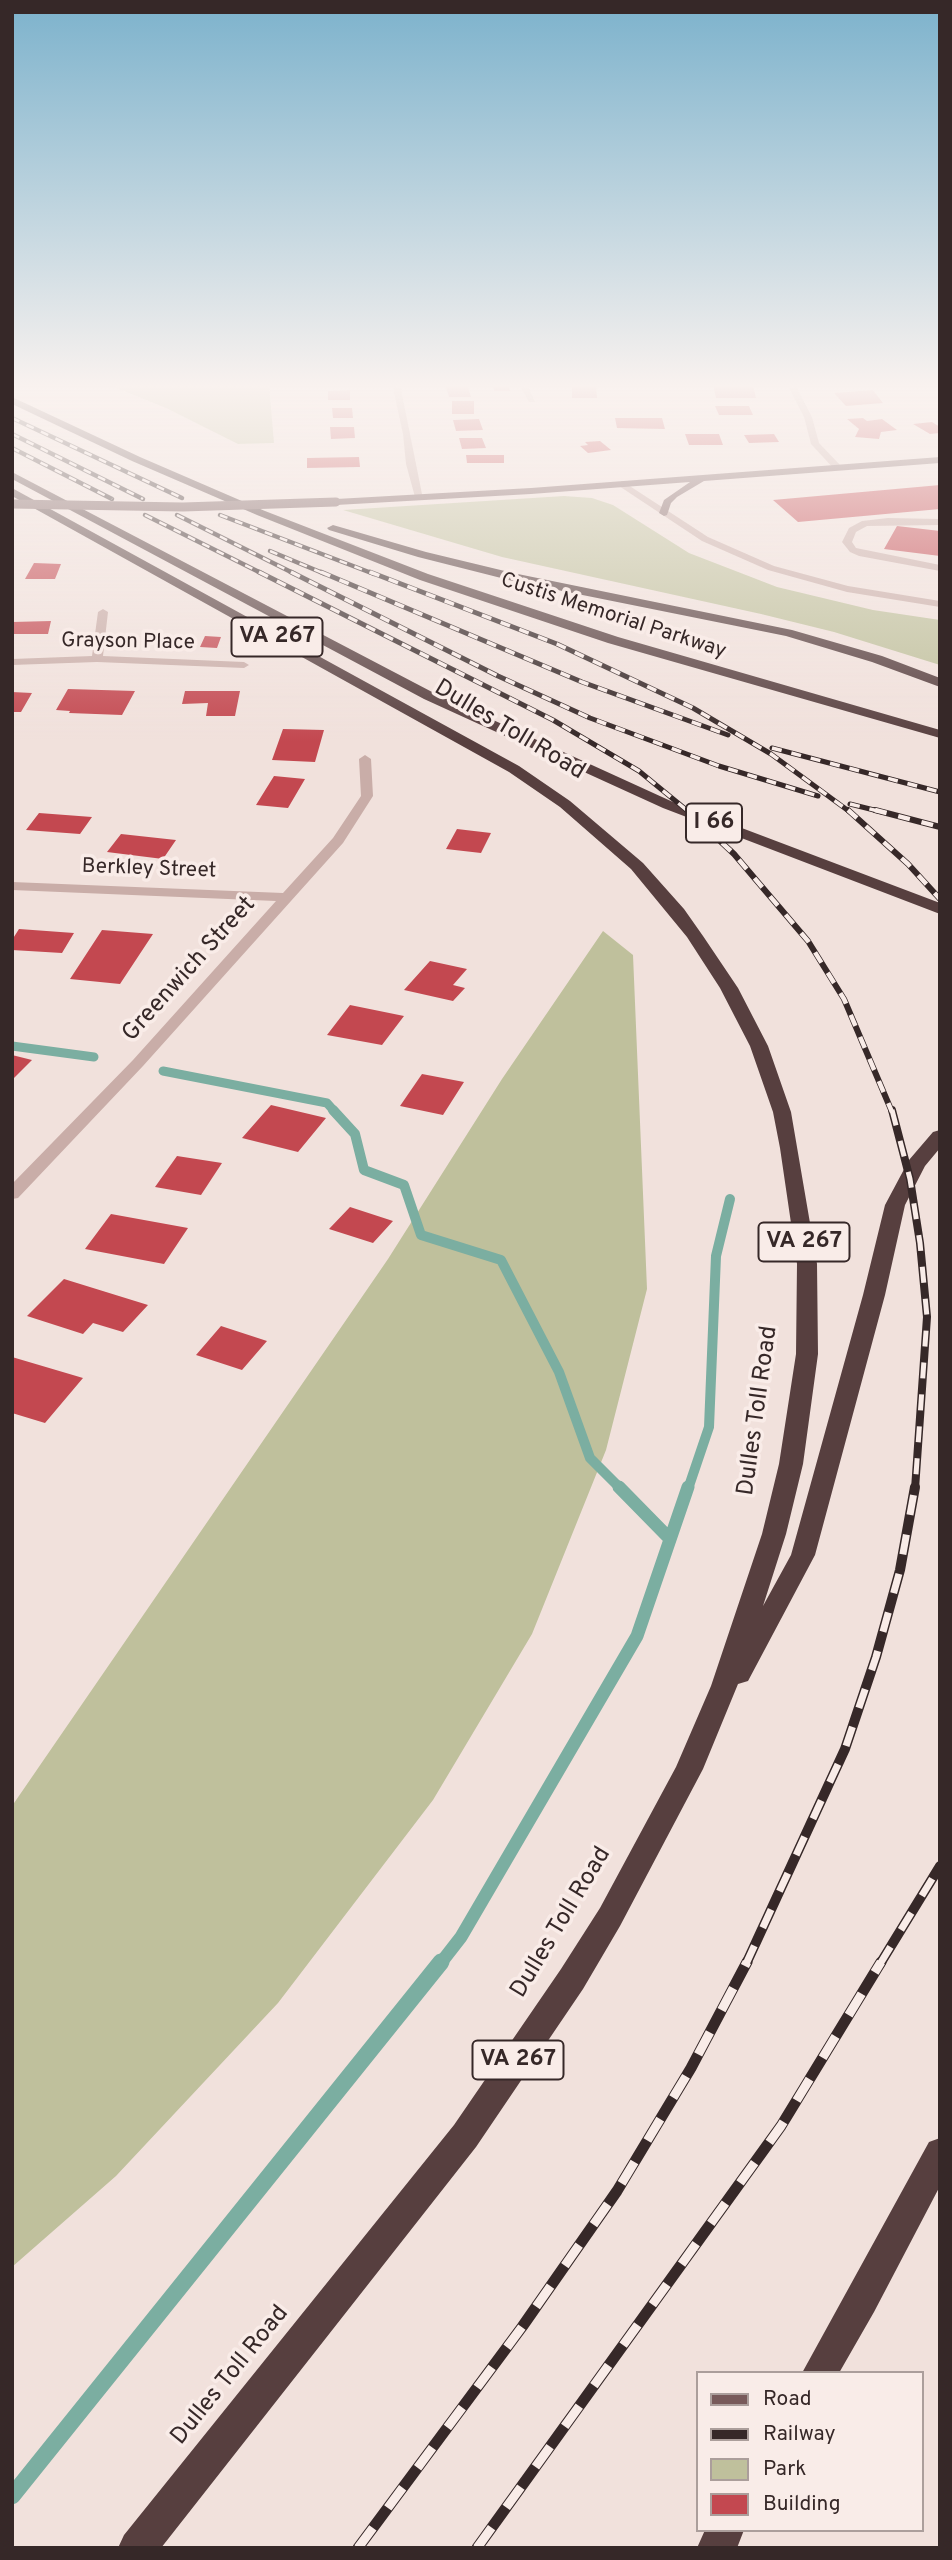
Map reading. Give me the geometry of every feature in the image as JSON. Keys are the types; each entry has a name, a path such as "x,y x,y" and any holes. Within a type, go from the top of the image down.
{"highway":[{"name":"Dulles Toll Road","path":"35,503 503,762 540,786 614,845 658,888 695,936 744,1016 763,1056 790,1148 807,1264 807,1354 791,1464 774,1534 724,1686 688,1769 604,1927 465,2136 137,2548"},
{"name":"I 66","path":"66,503 405,683 493,726 692,814 940,909"},
{"name":"Custis Memorial Parkway","path":"241,503 469,593 673,659 940,734"},
{"path":"267,503 367,539 524,579 788,633 877,659 940,683"},
{"path":"688,1769 803,1555 874,1295 895,1205 916,1164 940,1136"},
{"path":"820,2371 862,2300 940,2153"},
{"path":"716,2548 725,2532"}],"main road":[{"path":"12,505 194,507 294,503"},
{"path":"664,513 667,503"}],"street":[{"path":"650,503 705,539 771,568 847,589 940,604"},
{"path":"940,522 865,523 852,530 847,542 853,550 869,556 940,568"},
{"path":"97,659 103,612"},
{"name":"Grayson Place","path":"12,662 97,659 244,665"},
{"name":"Greenwich Street","path":"12,1194 138,1063 338,840 367,796 365,759"},
{"name":"Berkley Street","path":"12,886 285,897"}],"green space":[{"path":"446,503 608,503 689,553 777,587 873,610 940,620 940,665 834,632 761,614 502,557 343,510"},
{"path":"603,931 633,955 647,1289 606,1450 532,1634 433,1800 278,2003 116,2176 12,2267 12,1806 388,1259 502,1079"}],"building":[{"path":"777,503 940,503 940,509 798,522"},
{"path":"897,526 940,531 940,556 884,549"},
{"path":"34,563 61,564 55,579 25,579"},
{"path":"51,621 48,634 12,634 12,622"},
{"path":"205,636 221,637 217,648 200,647"},
{"path":"68,689 135,691 122,715 56,710"},
{"path":"185,691 240,691 235,716 206,716 208,703 182,704"},
{"path":"12,692 32,693 21,712 12,712"},
{"path":"283,729 324,730 315,762 272,760"},
{"path":"274,776 305,779 288,808 256,805"},
{"path":"39,813 92,817 80,834 26,830"},
{"path":"457,829 491,833 481,853 446,849"},
{"path":"121,834 176,840 163,859 107,852"},
{"path":"19,929 74,933 62,953 12,950 12,940"},
{"path":"102,930 153,934 120,984 70,979"},
{"path":"430,961 467,969 453,985 465,988 453,1001 404,990"},
{"path":"350,1005 404,1016 382,1045 327,1035"},
{"path":"12,1055 32,1060 12,1080"},
{"path":"422,1074 464,1082 443,1115 400,1106"},
{"path":"271,1105 326,1118 298,1152 242,1138"},
{"path":"177,1156 222,1163 201,1195 155,1187"},
{"path":"350,1207 393,1221 373,1243 329,1229"},
{"path":"111,1214 188,1228 164,1264 85,1249"},
{"path":"64,1279 148,1305 123,1332 93,1323 83,1334 27,1316"},
{"path":"221,1326 267,1341 242,1370 196,1355"},
{"path":"12,1357 83,1378 45,1423 12,1413"}],"waterway":[{"path":"12,1046 94,1057"},
{"path":"163,1071 327,1103 335,1112"},
{"path":"333,1110 355,1134 364,1170 404,1185 421,1235 501,1260 559,1372 590,1458 619,1487"},
{"path":"688,1489 709,1427 716,1256 730,1199"},
{"path":"619,1487 670,1539"},
{"path":"440,1964 461,1937 637,1636 688,1487"},
{"path":"12,2496 441,1962"}],"railway":[{"path":"145,515 259,572"},
{"path":"177,515 291,572"},
{"path":"220,515 374,574"},
{"path":"270,551 325,574"},
{"path":"259,572 263,574"},
{"path":"259,572 553,720 639,771 689,812"},
{"path":"291,572 295,574"},
{"path":"291,572 498,676 590,718 719,766 818,796"},
{"path":"321,572 582,682 728,735"},
{"path":"370,572 557,644 693,708 771,754 850,812"},
{"path":"772,748 940,792"},
{"path":"850,804 882,812"},
{"path":"687,810 734,854 808,941 844,999 892,1112"},
{"path":"848,810 908,864 940,899"},
{"path":"875,810 940,827"},
{"path":"892,1110 910,1179 920,1243 927,1317 915,1489"},
{"path":"746,1963 845,1749 876,1657 900,1570 915,1487"},
{"path":"880,1964 940,1866"},
{"path":"477,2548 781,2126 881,1962"},
{"path":"358,2548 522,2327 617,2191 691,2068 746,1963"}]}
